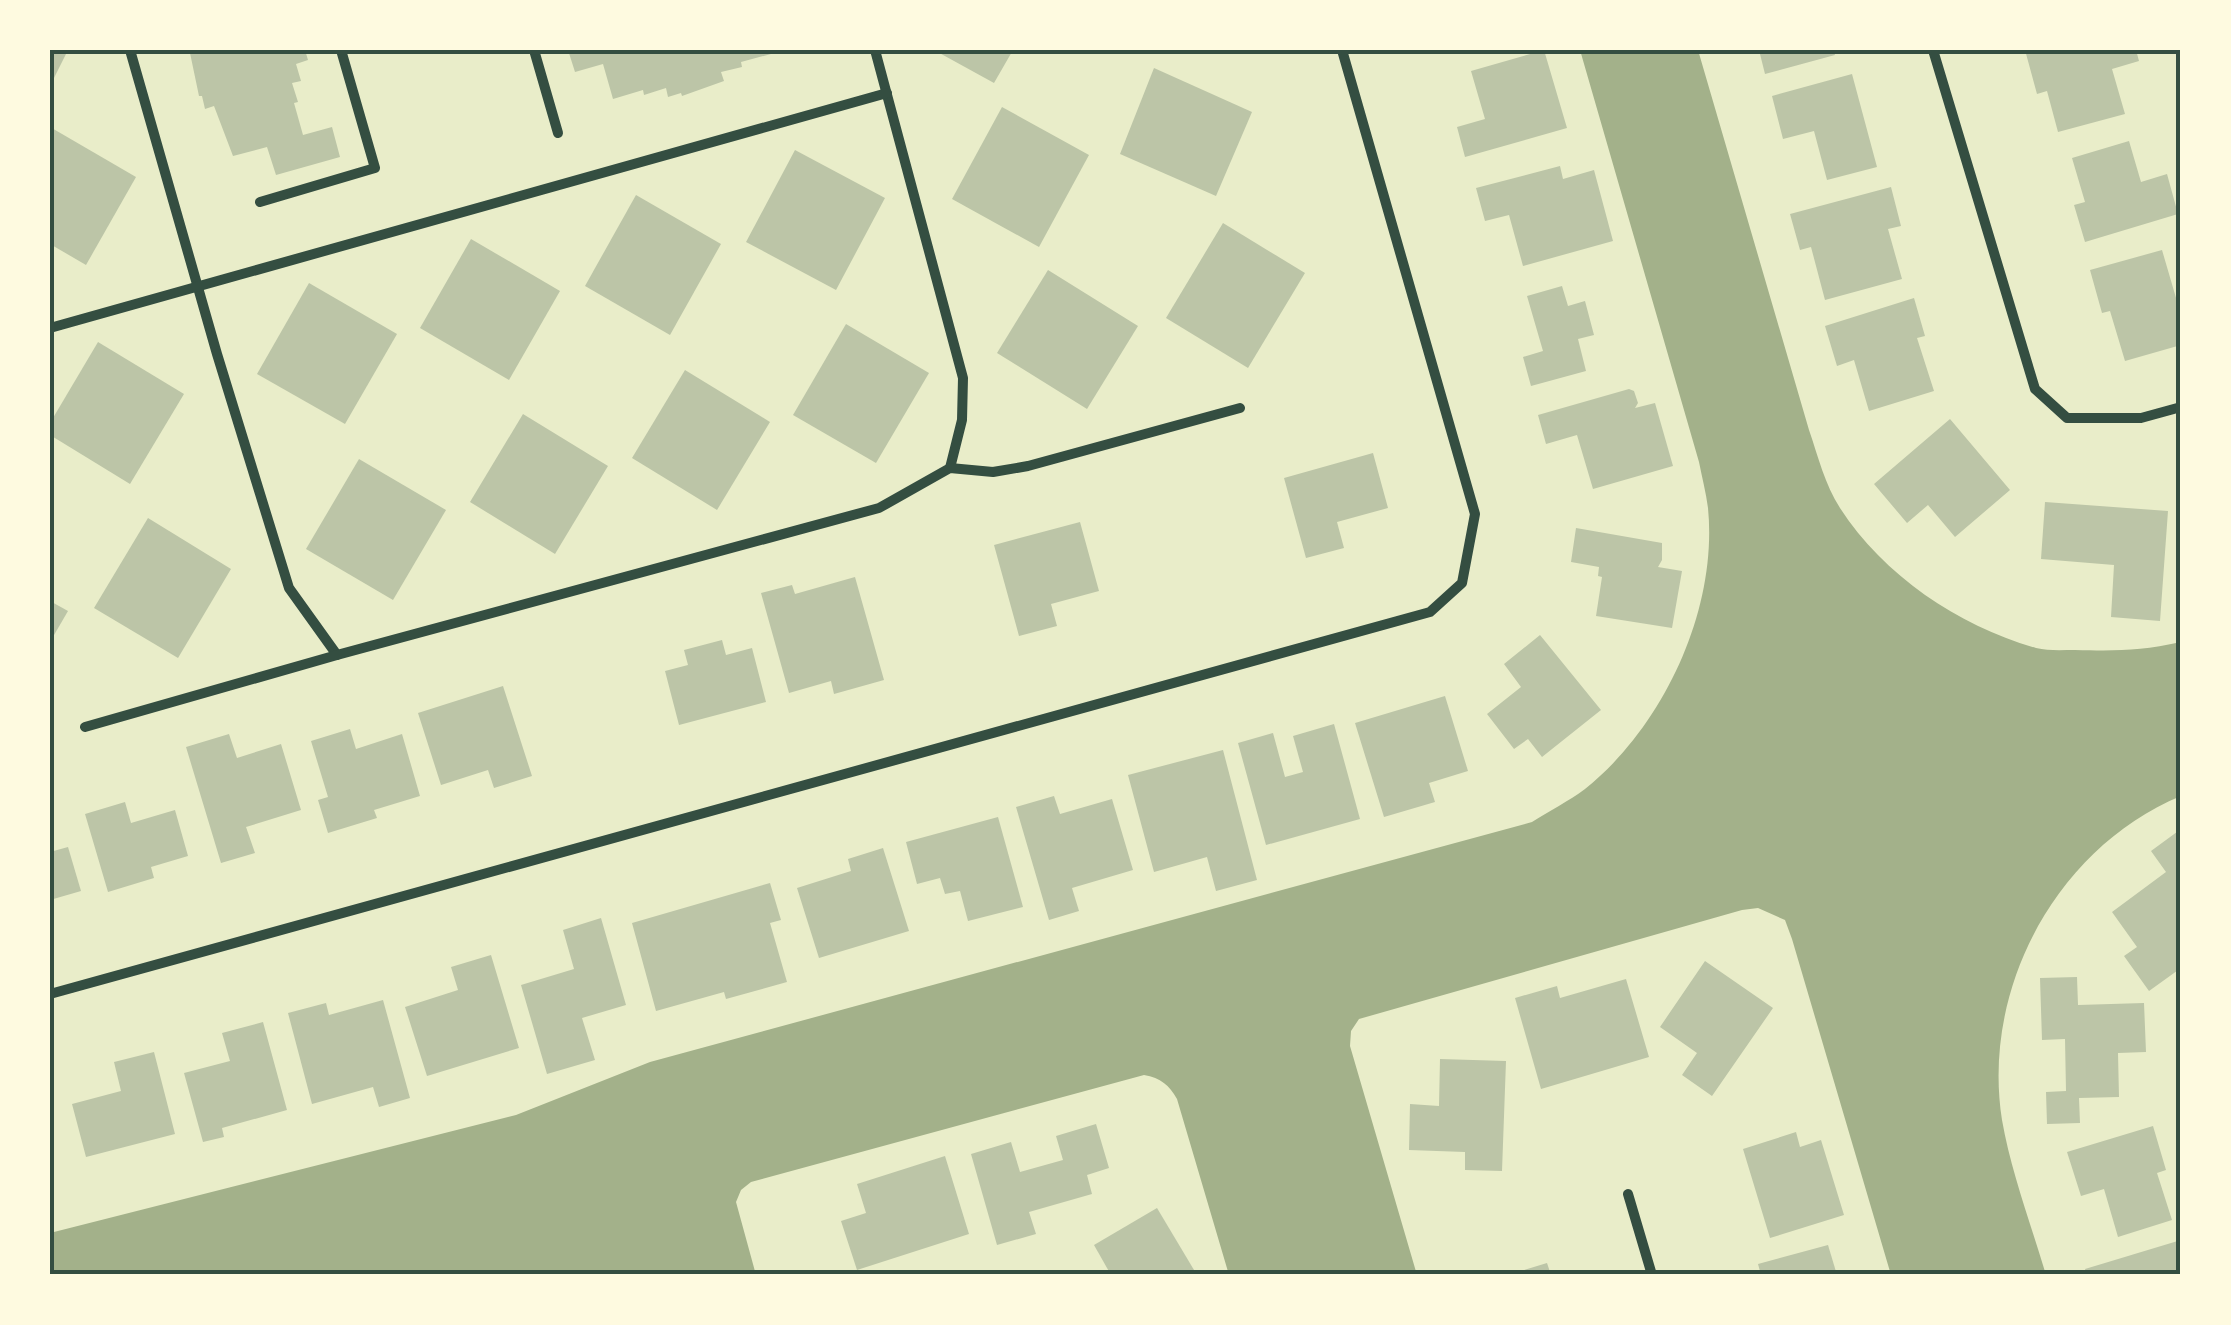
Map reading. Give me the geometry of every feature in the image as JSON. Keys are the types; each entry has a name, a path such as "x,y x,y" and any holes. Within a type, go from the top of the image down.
{"street":[{"path":"130,50 197,288 289,588 336,654"},
{"path":"260,202 376,168 341,50"},
{"path":"534,50 558,133"},
{"path":"875,50 963,378 962,420 950,468"},
{"path":"50,994 1430,612 1462,583 1476,514 1342,50"},
{"path":"1933,50 2035,388 2068,418 2140,418 2181,407"},
{"path":"50,328 887,93"},
{"path":"85,727 336,654 879,508 950,468 993,472 1028,466 1240,408"},
{"path":"1628,1194 1652,1275"}],"shaded area":[{"path":"1580,50 1698,50 1822,470 1840,508 1878,555 1952,612 2036,648 2116,650 2181,642 2181,796 2137,819 2098,849 2065,886 2038,927 2017,972 2004,1020 1999,1070 2002,1120 2046,1275 1891,1275 1792,939 1785,920 1758,908 1359,1019 1351,1031 1350,1046 1417,1275 1229,1275 1177,1099 1164,1083 1144,1075 751,1182 741,1190 736,1202 756,1275 50,1275 50,1233 516,1115 650,1062 1532,822 1585,789 1639,733 1680,663 1704,586 1709,546 1708,508 1699,462"}],"building":[{"path":"50,50 68,50 50,86"},
{"path":"305,50 308,60 296,64 301,81 292,83 303,135 332,127 340,157 276,175 267,147 233,156 214,106 205,109 199,96 190,53"},
{"path":"568,50 770,50 771,54 741,62 742,67 721,72 724,81 682,96 681,93 668,97 666,88 613,99 603,64 575,72"},
{"path":"934,50 1013,50 994,83"},
{"path":"1544,50 1567,128 1465,157 1457,127 1485,119 1471,71"},
{"path":"1759,50 1833,50 1835,55 1765,74"},
{"path":"2025,50 2136,50 2139,61 2112,69 2125,114 2058,132 2047,91 2037,94"},
{"path":"1154,68 1252,112 1216,196 1120,154"},
{"path":"1852,74 1877,167 1827,180 1814,131 1783,139 1772,96"},
{"path":"1002,107 1089,155 1039,247 952,199"},
{"path":"50,127 136,177 86,265 50,244"},
{"path":"2129,141 2141,182 2167,174 2178,214 2085,242 2074,205 2085,202 2072,158"},
{"path":"795,150 885,198 836,290 746,242"},
{"path":"1560,166 1563,179 1594,170 1613,241 1523,266 1509,215 1485,221 1476,188"},
{"path":"1891,187 1901,226 1888,229 1902,279 1825,300 1811,247 1800,250 1790,214"},
{"path":"636,195 721,244 670,335 585,286"},
{"path":"1223,223 1305,273 1248,368 1166,318"},
{"path":"471,239 560,291 509,380 420,328"},
{"path":"2162,250 2181,315 2181,345 2125,361 2110,311 2102,313 2090,270"},
{"path":"1048,270 1138,326 1087,409 997,353"},
{"path":"309,283 397,334 345,424 257,374"},
{"path":"1562,286 1568,306 1585,301 1594,335 1578,339 1586,371 1531,386 1523,357 1543,351 1527,296"},
{"path":"1914,298 1925,336 1917,338 1934,391 1869,411 1854,360 1837,366 1825,326"},
{"path":"846,324 929,373 876,463 793,415"},
{"path":"98,342 184,394 130,484 50,435 50,423"},
{"path":"685,370 770,422 717,510 632,458"},
{"path":"1629,389 1634,391 1638,403 1635,408 1655,403 1673,466 1593,489 1577,435 1546,444 1538,415"},
{"path":"523,414 608,466 555,554 470,502"},
{"path":"1950,419 2010,490 1955,537 1928,505 1907,523 1874,484"},
{"path":"1373,453 1388,508 1337,522 1344,548 1306,558 1284,478"},
{"path":"359,459 446,510 393,600 306,549"},
{"path":"2045,502 2168,511 2160,621 2111,617 2114,565 2041,559"},
{"path":"148,518 231,569 178,658 94,608"},
{"path":"1080,522 1099,591 1051,604 1057,626 1019,636 994,545"},
{"path":"1576,528 1662,543 1658,567 1682,571 1672,628 1596,616 1602,577 1598,576 1599,567 1571,562"},
{"path":"855,577 884,680 834,694 831,681 789,693 761,593 792,585 795,594"},
{"path":"50,601 68,611 50,642"},
{"path":"1540,635 1601,710 1542,757 1528,739 1514,749 1487,714 1521,687 1504,664"},
{"path":"722,640 726,655 752,648 766,702 679,725 665,671 688,665 684,650"},
{"path":"503,686 532,776 494,788 488,770 441,785 418,713"},
{"path":"1445,696 1468,771 1429,783 1435,802 1384,817 1355,723"},
{"path":"1334,724 1360,819 1266,845 1238,743 1273,733 1285,777 1303,772 1293,736"},
{"path":"350,729 356,749 402,734 420,796 374,810 377,818 328,833 318,800 328,797 311,741"},
{"path":"229,734 237,758 281,744 301,810 246,827 255,853 221,863 186,747"},
{"path":"1223,750 1257,880 1216,891 1207,857 1154,872 1128,775"},
{"path":"1054,796 1060,814 1112,799 1133,870 1072,888 1079,911 1049,920 1016,807"},
{"path":"125,802 131,823 175,810 188,856 151,867 154,878 108,892 85,814"},
{"path":"998,817 1023,907 968,921 960,891 945,894 940,878 917,884 906,842"},
{"path":"2181,829 2181,968 2149,991 2124,956 2137,947 2112,912 2166,872 2151,851"},
{"path":"68,847 81,891 50,900 50,852"},
{"path":"883,848 909,931 819,958 797,888 851,871 848,859"},
{"path":"770,883 781,920 770,923 787,982 726,999 724,992 656,1011 632,923"},
{"path":"601,918 626,1005 582,1018 595,1060 547,1074 521,985 574,969 563,930"},
{"path":"491,955 519,1048 427,1076 405,1007 458,990 451,967"},
{"path":"1705,961 1773,1008 1712,1096 1682,1075 1697,1053 1660,1027"},
{"path":"2077,977 2078,1005 2144,1003 2146,1052 2118,1053 2119,1097 2079,1098 2080,1123 2047,1124 2046,1092 2066,1091 2065,1039 2042,1040 2040,978"},
{"path":"1626,979 1649,1057 1541,1089 1515,998 1557,986 1560,998"},
{"path":"383,1000 410,1098 379,1107 373,1087 312,1104 288,1013 326,1003 329,1015"},
{"path":"263,1022 287,1110 222,1128 224,1137 203,1142 184,1073 230,1061 222,1033"},
{"path":"154,1052 175,1134 86,1157 72,1104 121,1091 114,1062"},
{"path":"1440,1059 1506,1061 1502,1171 1465,1170 1465,1152 1409,1150 1410,1104 1439,1106"},
{"path":"1096,1124 1109,1168 1087,1175 1092,1194 1029,1212 1036,1234 997,1245 971,1154 1011,1142 1020,1172 1063,1160 1056,1136"},
{"path":"2153,1126 2166,1170 2157,1173 2172,1220 2118,1237 2104,1189 2081,1196 2067,1152"},
{"path":"1796,1132 1800,1147 1821,1140 1844,1215 1770,1238 1743,1149"},
{"path":"945,1156 969,1234 857,1270 841,1221 866,1213 857,1184"},
{"path":"1157,1208 1197,1275 1111,1275 1094,1245"},
{"path":"2181,1240 2181,1275 2087,1275 2085,1269"},
{"path":"1828,1245 1837,1275 1761,1275 1758,1264"},
{"path":"1547,1263 1551,1275 1511,1275 1511,1274"}]}
